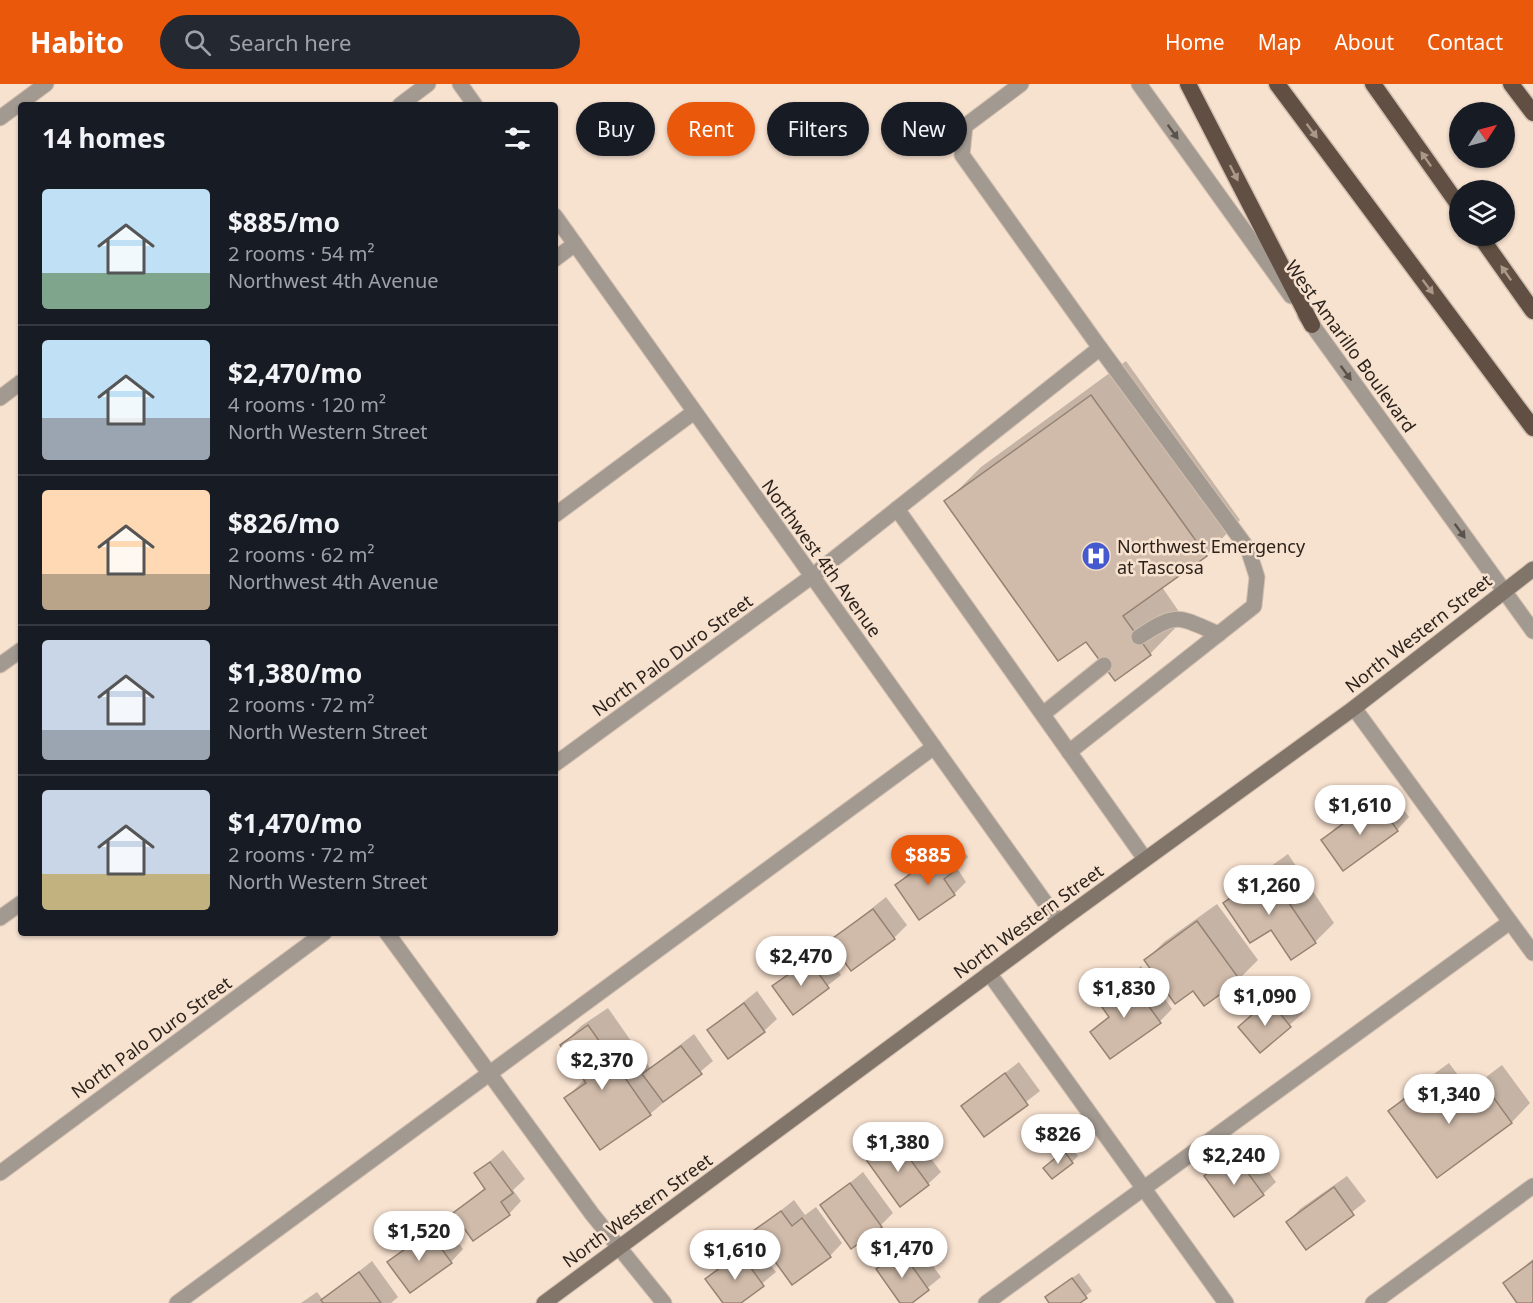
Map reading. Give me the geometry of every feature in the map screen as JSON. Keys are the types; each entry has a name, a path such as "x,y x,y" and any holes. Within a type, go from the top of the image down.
{"highway":[{"path":"1188,84 1312,325"},
{"path":"1277,84 1533,428"},
{"path":"1372,84 1449,192"},
{"path":"1511,84 1533,113"},
{"path":"1487,246 1533,311"}],"main road":[{"name":"North Western Street","path":"544,1303 989,973 1354,708 1533,569"}],"street":[{"path":"22,102 46,84"},
{"path":"404,102 428,84"},
{"path":"460,84 473,102"},
{"path":"1021,84 964,126 962,155 1248,549 1257,577 1254,606 1069,752"},
{"name":"West Amarillo Boulevard","path":"1139,84 1533,631"},
{"path":"0,118 18,105"},
{"name":"Northwest 4th Avenue","path":"558,220 1059,922"},
{"path":"558,257 575,244"},
{"name":"North Palo Duro Street","path":"558,762 811,577 1100,348"},
{"path":"0,398 18,384"},
{"path":"558,512 694,412"},
{"path":"897,509 1145,859"},
{"path":"1139,637 1159,624 1179,617 1219,634"},
{"path":"0,665 18,652"},
{"path":"1043,714 1104,666"},
{"path":"1354,708 1533,953"},
{"path":"177,1303 934,747"},
{"path":"0,918 18,905"},
{"path":"986,1303 1510,922"},
{"name":"North Palo Duro Street","path":"0,1173 320,936"},
{"path":"389,936 592,1214 664,1303"},
{"path":"989,973 1226,1303"},
{"path":"1372,1303 1533,1186"}],"building":[{"path":"1091,395 1207,556 1123,616 1151,655 1115,681 1086,642 1058,661 944,501"},
{"path":"1376,800 1398,831 1343,871 1321,840"},
{"path":"943,851 956,870 944,879 955,895 919,920 895,885"},
{"path":"1268,872 1316,943 1291,960 1271,930 1250,943 1223,903"},
{"path":"873,909 895,939 851,971 829,941"},
{"path":"1197,921 1240,980 1204,1006 1193,991 1175,1004 1144,960"},
{"path":"809,960 829,988 793,1015 772,986"},
{"path":"1128,978 1161,1023 1110,1059 1090,1032 1109,1017 1097,1000"},
{"path":"1269,1000 1291,1027 1260,1053 1238,1027"},
{"path":"744,1003 765,1032 728,1059 707,1030"},
{"path":"588,1025 651,1115 600,1150 564,1098 586,1083 560,1045"},
{"path":"681,1046 702,1074 663,1102 642,1074"},
{"path":"1005,1073 1028,1105 984,1137 961,1106"},
{"path":"1429,1081 1449,1107 1483,1083 1512,1123 1437,1178 1388,1111"},
{"path":"896,1140 929,1185 900,1207 867,1161"},
{"path":"1064,1151 1073,1163 1052,1179 1043,1168"},
{"path":"1234,1154 1264,1195 1234,1217 1204,1176"},
{"path":"490,1162 513,1193 501,1202 510,1215 473,1241 453,1213 485,1189 474,1173"},
{"path":"850,1183 882,1227 851,1249 820,1205"},
{"path":"1334,1187 1354,1215 1306,1250 1286,1222"},
{"path":"781,1211 792,1226 802,1218 831,1257 792,1285 753,1231"},
{"path":"429,1232 452,1263 410,1293 387,1262"},
{"path":"901,1251 929,1290 912,1303 900,1303 876,1269"},
{"path":"740,1253 764,1286 741,1303 723,1303 705,1279"},
{"path":"1533,1261 1533,1303 1517,1303 1503,1283"},
{"path":"359,1272 381,1303 323,1303 321,1300"},
{"path":"1072,1278 1087,1298 1080,1303 1049,1303 1045,1297"}],"place":[{"name":"Northwest Emergency at Tascosa","path":"1096,556"}]}
